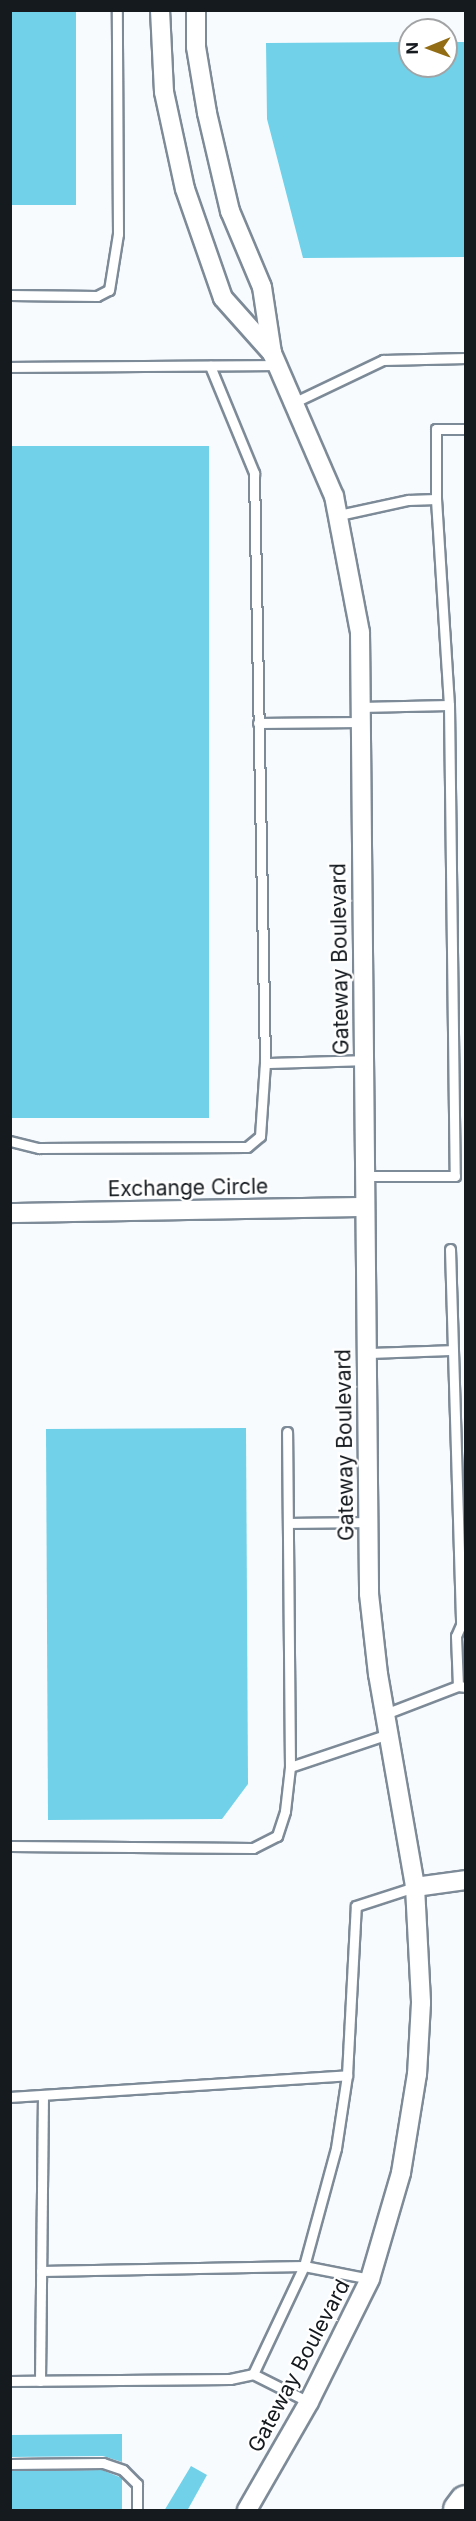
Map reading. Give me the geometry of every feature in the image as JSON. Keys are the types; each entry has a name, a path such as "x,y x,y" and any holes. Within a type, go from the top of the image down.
{"highway":[{"path":"460,2511 465,2502"}],"street":[{"name":"Gateway Boulevard","path":"160,10 165,92 186,189 224,298 275,359"},
{"name":"Gateway Boulevard","path":"195,10 196,47 207,113 230,211 262,287 275,359 315,445 339,514 360,633 369,1594 388,1734 415,1887 420,2002 417,2074 401,2173 370,2279 309,2402 247,2511"},
{"name":"Exchange Circle","path":"10,1214 365,1207"},
{"path":"415,1887 465,1880"}],"lane":[{"path":"10,295 97,296 109,290 118,234 117,10"},
{"path":"295,402 383,360 465,358"},
{"path":"10,367 210,366 275,359"},
{"path":"10,1141 39,1149 247,1147 260,1136 265,1063 254,473 210,366"},
{"path":"365,1176 454,1176 448,705 436,499 436,429 465,429"},
{"path":"339,514 408,500 436,499"},
{"path":"258,723 448,705"},
{"path":"265,1063 364,1060"},
{"path":"385,1714 462,1686 456,1636 463,1625 450,1249"},
{"path":"367,1353 453,1350"},
{"path":"10,1846 264,1845 277,1836 282,1826 290,1767 287,1432"},
{"path":"289,1523 369,1522"},
{"path":"290,1767 388,1734"},
{"path":"253,2374 304,2266 336,2148 347,2075 356,1906 415,1887"},
{"path":"10,2097 43,2097 347,2075"},
{"path":"40,2381 43,2097"},
{"path":"41,2271 304,2266 370,2279"},
{"path":"10,2381 230,2379 253,2374 309,2402"},
{"path":"10,2464 103,2463 123,2470 137,2484 137,2511"}],"building":[{"path":"10,10 76,10 76,205 10,205"},
{"path":"398,42 398,78 458,78 458,42 465,42 465,257 303,258 267,119 266,43"},
{"path":"10,446 209,446 209,1118 10,1118"},
{"path":"246,1428 248,1784 222,1819 48,1820 46,1429"},
{"path":"122,2434 122,2462 103,2456 10,2457 10,2435"},
{"path":"191,2466 207,2475 187,2511 164,2511"},
{"path":"102,2470 122,2478 122,2511 10,2511 10,2471"}]}
